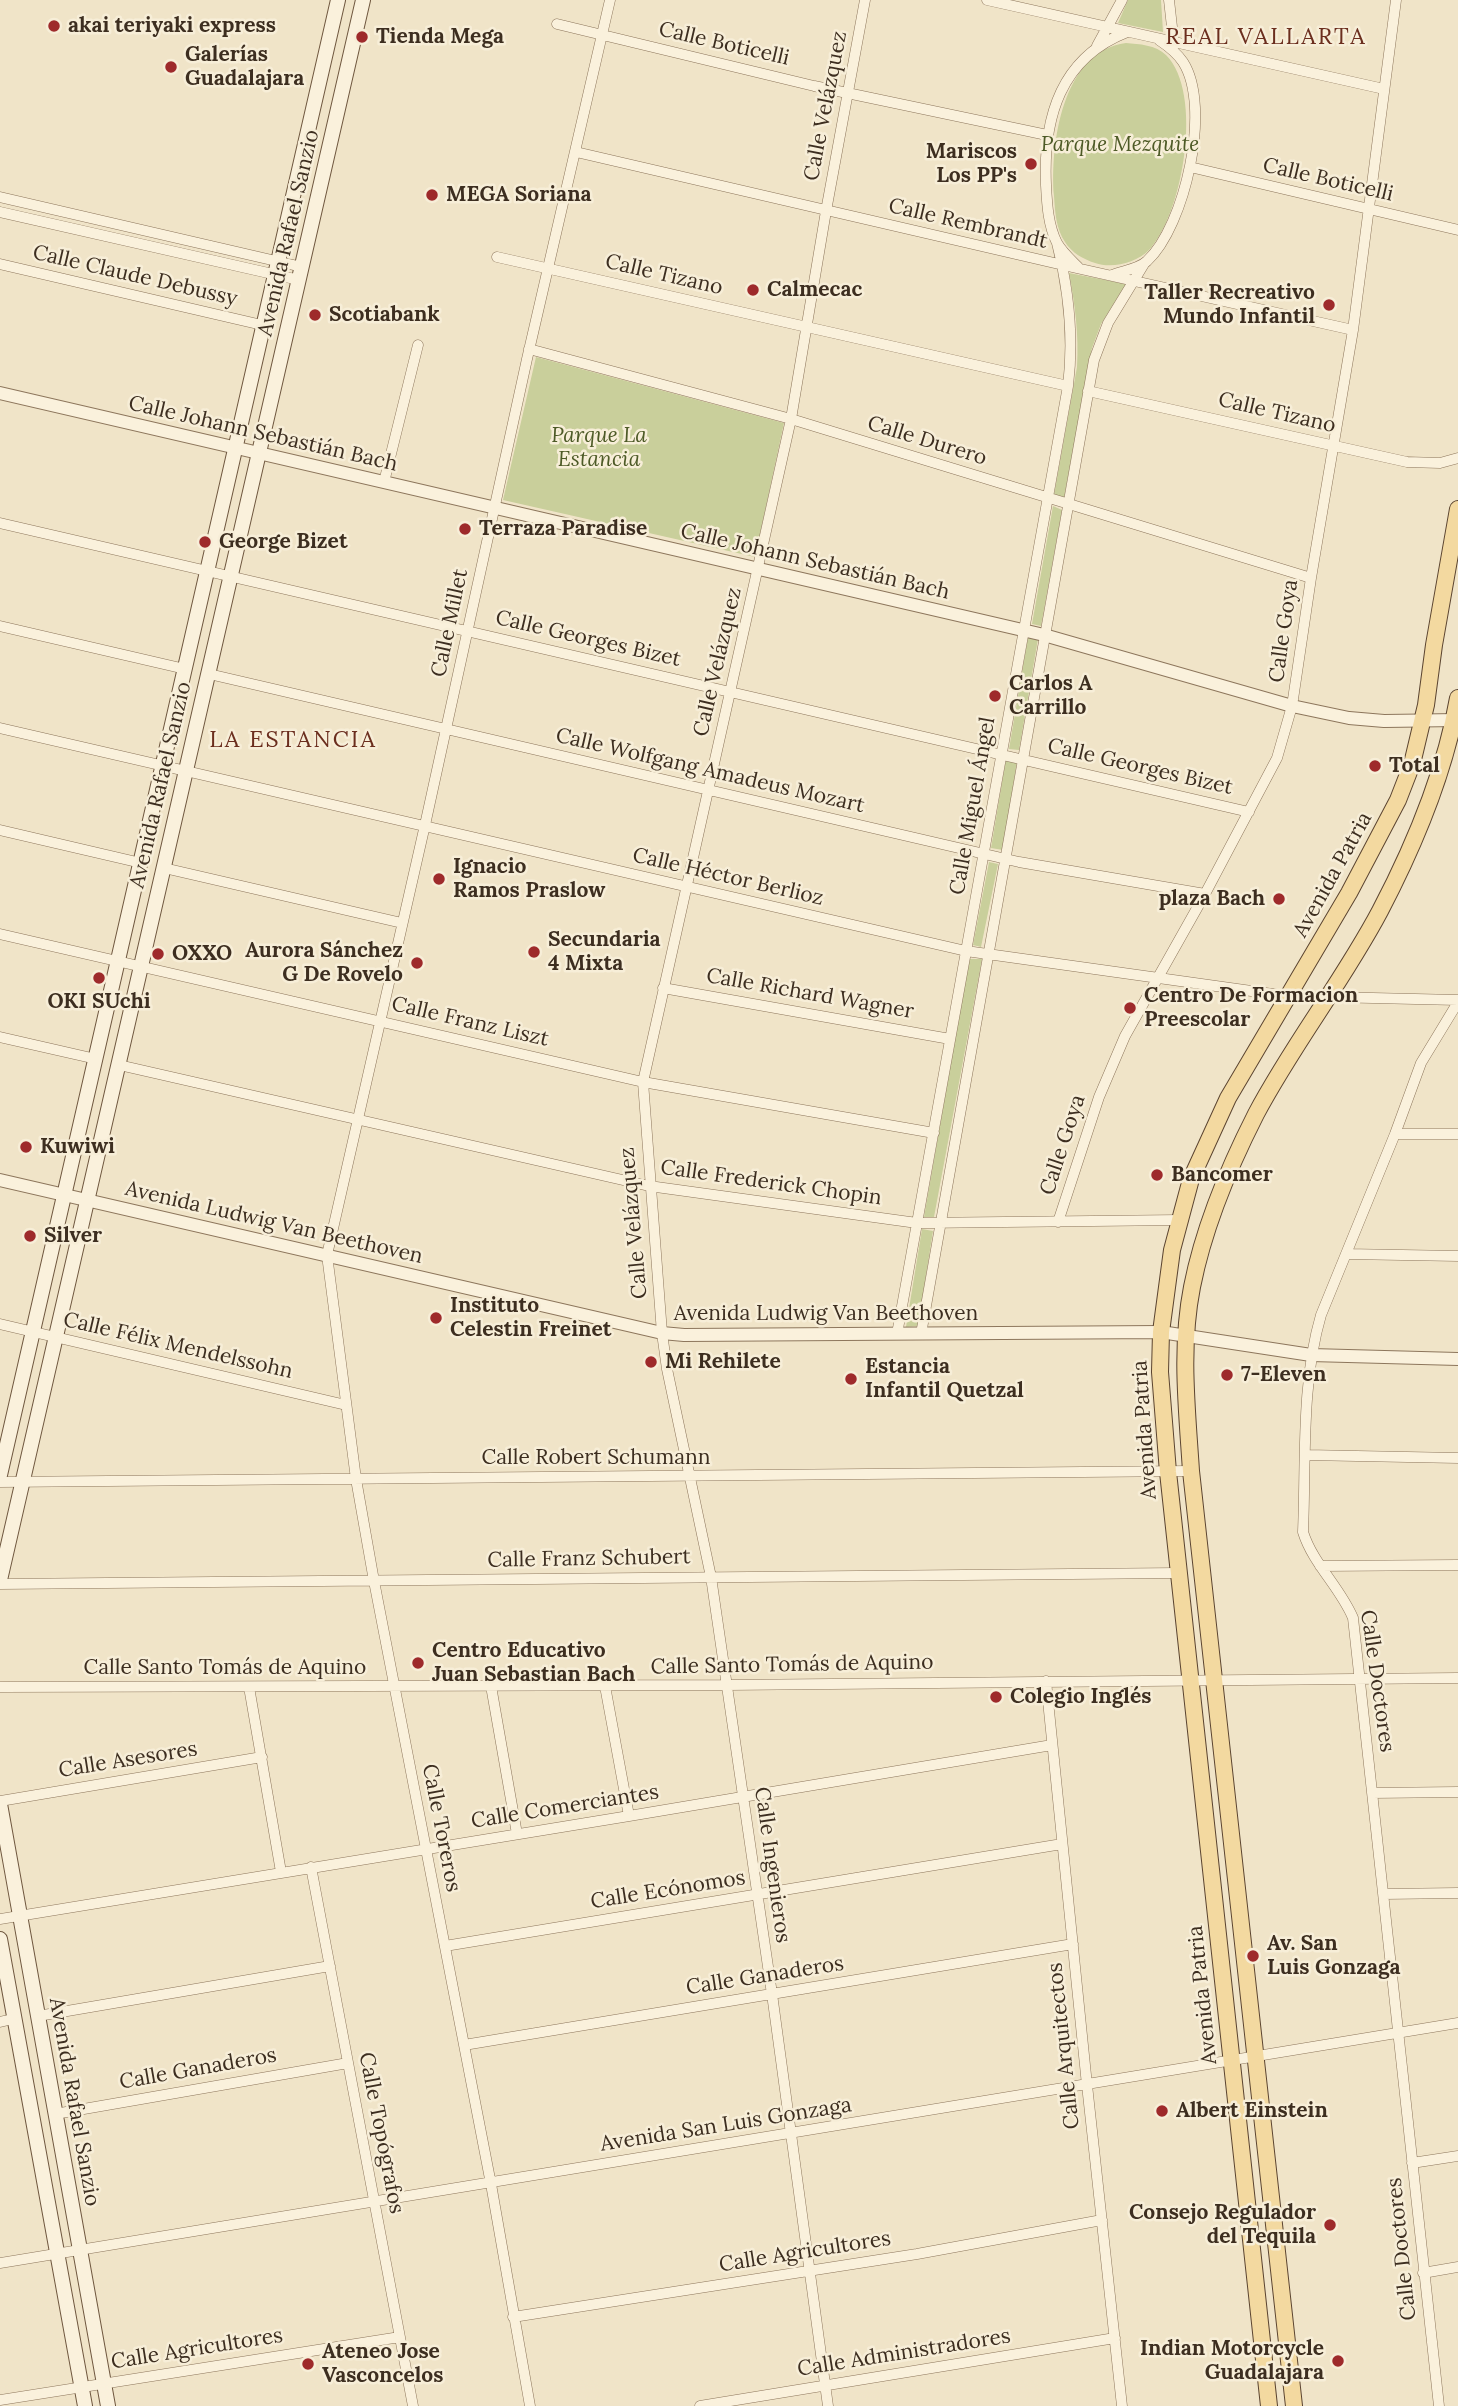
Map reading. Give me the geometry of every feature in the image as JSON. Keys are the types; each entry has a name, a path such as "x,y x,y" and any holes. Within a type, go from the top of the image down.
{"main road":[{"name":"Avenida Rafael Sanzio","path":"0,1475 338,0"},
{"name":"Avenida Rafael Sanzio","path":"0,1582 363,0"},
{"name":"Avenida Patria","path":"1269,2406 1178,1573 1160,1372 1161,1332 1172,1250 1191,1179 1228,1098 1349,893 1398,800 1412,764 1423,720 1458,509"},
{"name":"Avenida Patria","path":"1294,2406 1191,1471 1185,1335 1192,1285 1222,1185 1257,1113 1380,911 1424,817 1456,720 1458,698"},
{"name":"Avenida Rafael Sanzio","path":"0,1802 108,2406"},
{"name":"Avenida Rafael Sanzio","path":"0,1939 7,2021 57,2254 85,2406"}],"street":[{"name":"Calle Millet","path":"327,1255 547,269 610,0"},
{"name":"Calle Velázquez","path":"662,1333 643,1082 791,419 865,0"},
{"path":"987,0 1128,32"},
{"name":"Calle Miguel Ángel","path":"897,1334 1068,386 1071,317 1048,208 1047,135 1065,84 1075,68 1097,46 1122,0"},
{"name":"Calle Miguel Ángel","path":"920,1334 1067,504 1099,342 1144,264 1158,249 1175,215 1189,167 1193,101 1184,64 1175,47 1168,0"},
{"name":"Calle Goya","path":"1058,1222 1099,1097 1125,1036 1277,758 1292,706 1353,330 1396,0"},
{"name":"Calle Boticelli","path":"557,24 847,93 1047,135"},
{"name":"Calle Miguel Ángel","path":"1097,46 1128,32 1154,37 1175,47"},
{"path":"1175,47 1384,89"},
{"name":"Calle Rembrandt","path":"576,152 1353,330"},
{"name":"Calle Boticelli","path":"1189,167 1458,230"},
{"path":"0,197 211,247 301,274"},
{"path":"0,212 208,258 276,268"},
{"name":"Calle Miguel Ángel","path":"1057,243 1079,269"},
{"path":"208,258 211,247"},
{"name":"Calle Tizano","path":"497,257 1068,386"},
{"name":"Calle Claude Debussy","path":"0,264 262,325"},
{"path":"1111,275 1144,264"},
{"path":"384,482 418,345"},
{"name":"Calle Durero","path":"529,349 791,419 1311,578"},
{"name":"Calle Tizano","path":"1088,391 1424,464 1458,458"},
{"name":"Calle Johann Sebastián Bach","path":"0,393 1024,630 1292,706 1349,719 1456,720"},
{"name":"Calle Georges Bizet","path":"0,523 1249,812"},
{"path":"0,626 185,668"},
{"name":"Calle Wolfgang Amadeus Mozart","path":"209,674 1004,859 1205,894"},
{"name":"Calle Héctor Berlioz","path":"0,728 986,955 1287,996 1458,1001"},
{"path":"0,830 141,863"},
{"path":"164,868 402,923"},
{"name":"Calle Franz Liszt","path":"0,934 643,1082 934,1133"},
{"name":"Calle Richard Wagner","path":"663,988 950,1039"},
{"name":"Calle Doctores","path":"1439,2406 1353,1618 1346,1602 1307,1545 1303,1532 1311,1354 1321,1315 1421,1063 1458,1001"},
{"path":"0,1037 96,1059"},
{"name":"Calle Frederick Chopin","path":"118,1065 649,1186 917,1223 1180,1220"},
{"path":"1395,1133 1458,1134"},
{"name":"Avenida Ludwig Van Beethoven","path":"0,1180 662,1333 1161,1332 1311,1354 1458,1359"},
{"path":"1346,1254 1458,1256"},
{"name":"Calle Toreros","path":"327,1255 356,1479 491,2184 530,2406"},
{"name":"Calle Félix Mendelssohn","path":"0,1324 346,1405"},
{"name":"Calle Ingenieros","path":"662,1333 667,1369 711,1577 772,1994 828,2406"},
{"path":"1306,1455 1458,1458"},
{"name":"Calle Robert Schumann","path":"0,1482 1191,1471"},
{"path":"1320,1566 1458,1565"},
{"name":"Calle Franz Schubert","path":"0,1582 1178,1573"},
{"name":"Calle Santo Tomás de Aquino","path":"0,1687 605,1686 1458,1678"},
{"name":"Calle Arquitectos","path":"1046,1681 1122,2406"},
{"path":"491,1686 517,1835"},
{"path":"605,1686 629,1816"},
{"path":"249,1687 281,1872"},
{"name":"Calle Comerciantes","path":"0,1919 1052,1745"},
{"name":"Calle Asesores","path":"0,1802 262,1758"},
{"path":"1372,1793 1458,1792"},
{"name":"Calle Ecónomos","path":"445,1946 1062,1844"},
{"name":"Calle Topógrafos","path":"311,1867 413,2406"},
{"path":"1384,1894 1458,1893"},
{"name":"Calle Ganaderos","path":"464,2045 1073,1944"},
{"path":"38,2016 330,1966"},
{"name":"Avenida San Luis Gonzaga","path":"0,2263 1458,2023"},
{"name":"Calle Ganaderos","path":"55,2114 348,2063"},
{"path":"1412,2163 1458,2156"},
{"name":"Calle Agricultores","path":"513,2317 810,2272 1102,2220"},
{"path":"1423,2273 1458,2267"},
{"name":"Calle Agricultores","path":"0,2400 400,2337"},
{"name":"Calle Administradores","path":"699,2406 1115,2338"}],"green space":[{"path":"1128,0 1161,0 1163,32 1118,23"},
{"name":"Parque Mezquite","path":"1126,43 1157,49 1166,55 1178,73 1184,96 1184,153 1171,210 1161,233 1149,250 1131,261 1102,265 1086,260 1074,252 1060,232 1054,196 1055,152 1064,103 1074,81 1087,63 1104,50"},
{"path":"1069,273 1126,284 1101,324 1092,348 1064,498 1054,495 1077,367 1076,320"},
{"name":"Parque La Estancia","path":"536,357 784,423 755,557 503,500"},
{"path":"1053,506 1062,510 1041,626 1032,624"},
{"path":"1028,637 1038,639 1019,750 1009,749"},
{"path":"1006,759 1017,761 1003,850 991,848"},
{"path":"989,862 998,864 981,947 973,945"},
{"path":"969,959 982,959 934,1217 924,1217"},
{"path":"922,1229 933,1231 918,1326 906,1327"}],"place":[{"name":"akai teriyaki express","path":"54,26"},
{"name":"Tienda Mega","path":"362,37"},
{"name":"Galerías Guadalajara","path":"171,67"},
{"name":"Mariscos Los PP's","path":"1031,164"},
{"name":"MEGA Soriana","path":"432,195"},
{"name":"Calmecac","path":"753,290"},
{"name":"Taller Recreativo Mundo Infantil","path":"1329,305"},
{"name":"Scotiabank","path":"315,315"},
{"name":"Terraza Paradise","path":"465,529"},
{"name":"George Bizet","path":"205,542"},
{"name":"Carlos A Carrillo","path":"995,696"},
{"name":"Total","path":"1375,766"},
{"name":"Ignacio Ramos Praslow","path":"439,879"},
{"name":"plaza Bach","path":"1279,899"},
{"name":"Secundaria 4 Mixta","path":"534,952"},
{"name":"OXXO","path":"158,954"},
{"name":"Aurora Sánchez G De Rovelo","path":"417,963"},
{"name":"OKI SUchi","path":"99,978"},
{"name":"Centro De Formacion Preescolar","path":"1130,1008"},
{"name":"Kuwiwi","path":"26,1147"},
{"name":"Bancomer","path":"1157,1175"},
{"name":"Silver","path":"30,1236"},
{"name":"Instituto Celestin Freinet","path":"436,1318"},
{"name":"Mi Rehilete","path":"651,1362"},
{"name":"7-Eleven","path":"1227,1375"},
{"name":"Estancia Infantil Quetzal","path":"851,1379"},
{"name":"Centro Educativo Juan Sebastian Bach","path":"418,1663"},
{"name":"Colegio Inglés","path":"996,1697"},
{"name":"Av. San Luis Gonzaga","path":"1253,1956"},
{"name":"Albert Einstein","path":"1162,2111"},
{"name":"Consejo Regulador del Tequila","path":"1330,2225"},
{"name":"Indian Motorcycle Guadalajara","path":"1338,2361"},
{"name":"Ateneo Jose Vasconcelos","path":"308,2364"}],"district":[{"name":"REAL VALLARTA","path":"1266,37"},
{"name":"LA ESTANCIA","path":"293,740"}]}
